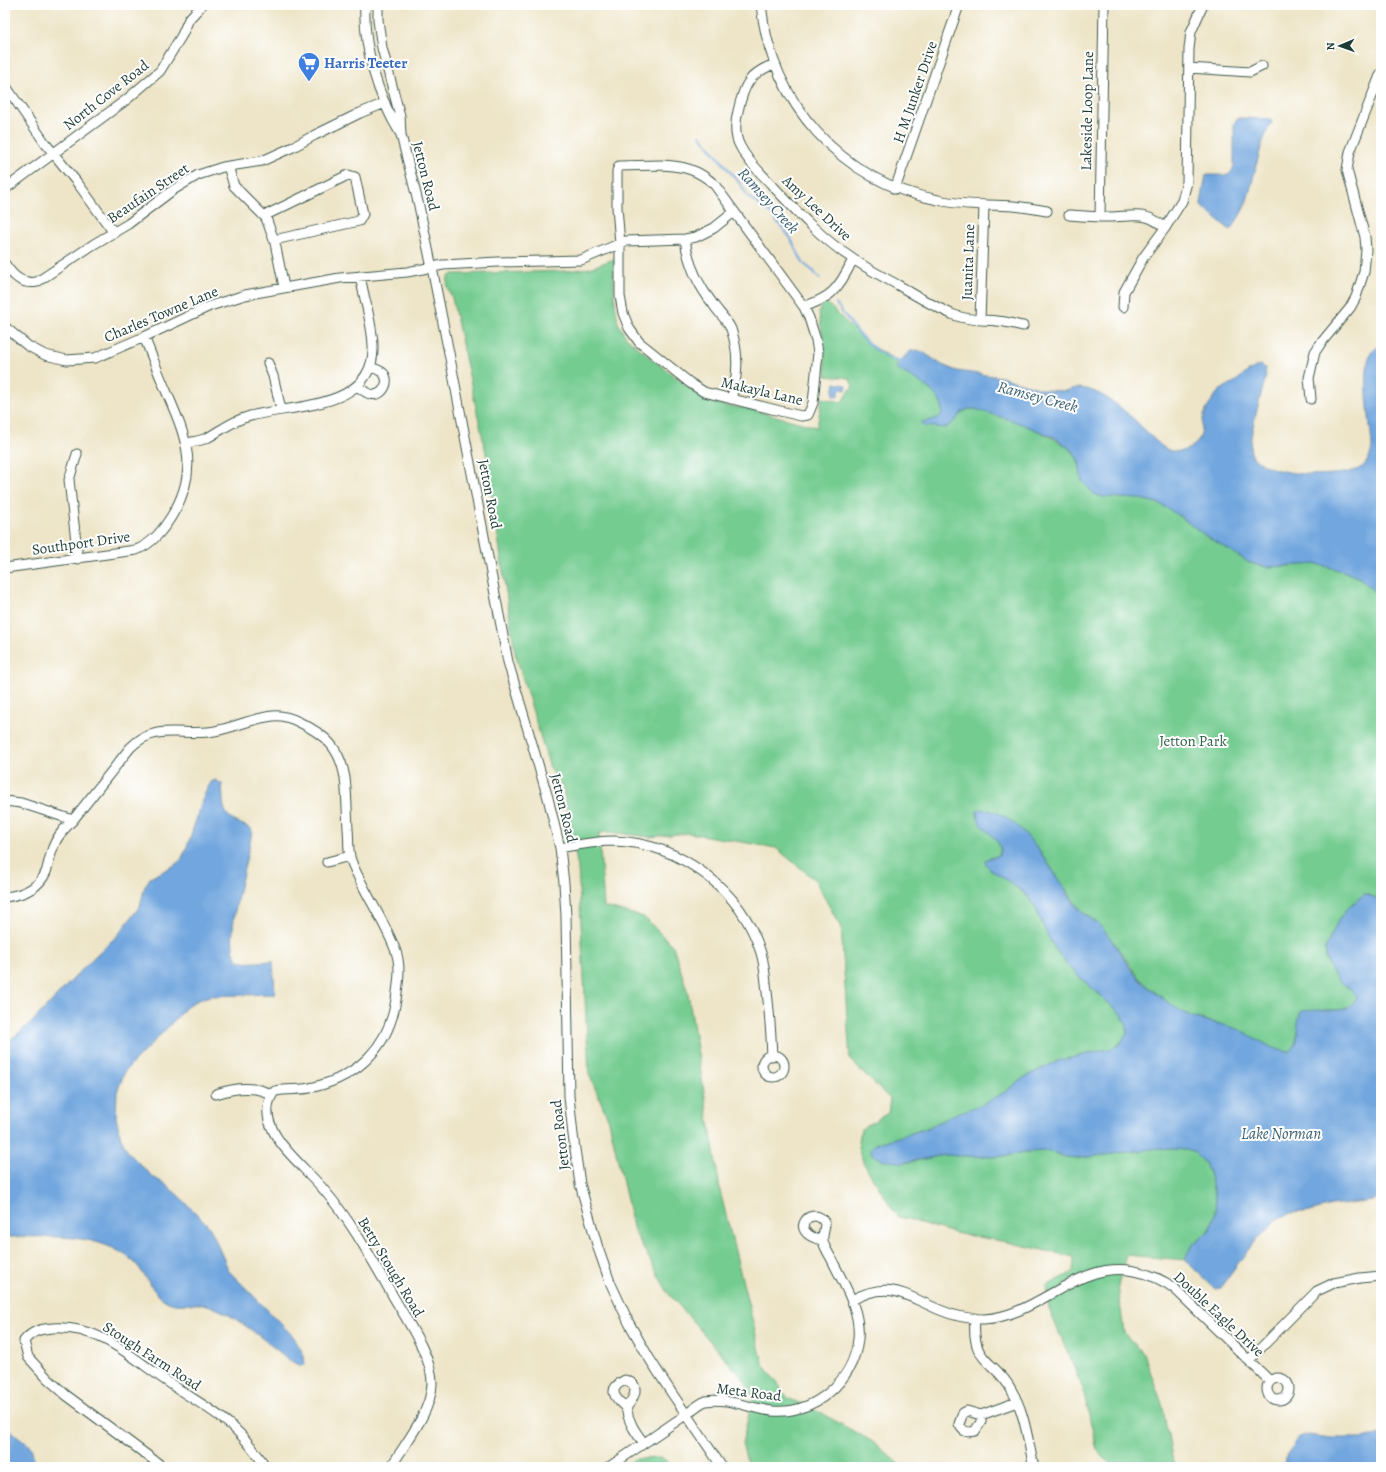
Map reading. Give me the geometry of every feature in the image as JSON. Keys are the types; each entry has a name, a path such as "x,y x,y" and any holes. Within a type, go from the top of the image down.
{"street":[{"name":"North Cove Road","path":"5,189 126,100 160,71 189,19 202,5"},
{"name":"Jetton Road","path":"365,5 365,30 371,64 391,119 401,135"},
{"name":"Jetton Road","path":"378,5 378,20 382,48 400,116 401,135 419,206 432,268 508,662 548,798 560,848 566,916 569,1096 580,1184 598,1248 620,1305 649,1358 722,1467"},
{"path":"761,5 766,34 775,64 800,111 826,143 857,168 877,180 906,193 938,200 984,206 1014,206 1047,211"},
{"name":"H M Junker Drive","path":"895,189 960,5"},
{"name":"Lakeside Loop Lane","path":"1100,217 1104,5"},
{"path":"1123,308 1124,292 1143,258 1182,202 1187,182 1191,32 1203,5"},
{"name":"Amy Lee Drive","path":"775,64 764,68 749,80 741,99 736,125 736,136 747,158 799,214 821,235 853,259 941,309 962,318 1005,322 1023,326"},
{"path":"1189,68 1250,72 1262,66"},
{"path":"1311,398 1309,378 1315,352 1350,308 1356,297 1364,272 1366,250 1365,238 1347,170 1348,161 1381,73"},
{"path":"5,85 54,154 114,233"},
{"name":"Beaufain Street","path":"5,264 15,277 23,282 37,282 94,244 114,233 172,190 198,175 228,166 262,161 278,155 360,113 385,103"},
{"name":"Makayla Lane","path":"672,165 695,171 705,176 714,184 734,212 804,307 816,340 818,353 813,403 808,415 802,416 780,412 704,392 690,383 639,342 629,328 622,312 620,296 620,244 617,207 619,166 672,165"},
{"path":"228,166 234,186 266,218 274,240 284,288"},
{"path":"264,216 348,175 355,177 363,214 359,221 274,240"},
{"name":"Juanita Lane","path":"980,320 984,206"},
{"name":"Charles Towne Lane","path":"5,327 21,342 37,352 68,360 95,358 210,306 245,295 319,281 432,268 443,265 581,260 626,241 686,239 705,234 734,212"},
{"path":"1069,215 1100,217 1138,215 1150,218 1165,228"},
{"path":"686,239 690,261 697,281 730,328 736,350 737,368 736,385 731,399"},
{"path":"804,307 825,297 833,291 848,270 853,259"},
{"path":"186,443 205,439 246,417 281,409 329,401 344,395 357,386 370,367 373,344 360,276"},
{"name":"Southport Drive","path":"5,568 136,550 147,545 158,535 175,510 183,492 188,470 186,443 179,420 144,337"},
{"path":"268,363 273,376 281,409"},
{"path":"357,386 370,394 379,394 383,391 387,382 385,377 382,372 370,367"},
{"path":"77,454 69,480 78,558"},
{"path":"5,896 27,891 39,883 46,872 55,843 64,829 73,820 121,758 141,738 159,732 219,731 260,718 278,715 293,719 318,732 332,744 337,752 345,778 350,856 391,941 398,961 399,981 391,1021 387,1032 374,1052 352,1071 314,1088 280,1090 275,1091 272,1095 266,1092 247,1088 216,1094"},
{"path":"5,801 21,803 73,820"},
{"path":"560,848 613,841 654,848 699,869 728,894 743,915 761,953 769,1007 772,1056"},
{"path":"327,862 350,856"},
{"name":"Betty Stough Road","path":"272,1095 268,1102 268,1110 271,1127 274,1133 324,1190 354,1230 404,1314 428,1360 431,1370 432,1384 429,1402 413,1432 391,1467"},
{"name":"Meta Road","path":"608,1467 706,1401 733,1402 761,1409 787,1411 806,1406 828,1394 837,1385 845,1376 856,1349 858,1328 856,1312 852,1300 822,1240"},
{"name":"Double Eagle Drive","path":"852,1300 867,1292 892,1291 912,1296 940,1310 955,1315 985,1318 1016,1312 1074,1281 1096,1272 1130,1270 1152,1275 1166,1282 1175,1289 1270,1381"},
{"path":"1249,1360 1317,1291 1334,1283 1381,1276"},
{"path":"975,1318 974,1334 979,1352 1008,1383 1017,1402 1027,1435 1034,1467"},
{"name":"Stough Farm Road","path":"163,1467 66,1395 48,1379 28,1356 24,1341 26,1338 34,1331 46,1328 72,1328 94,1334 119,1348 218,1415 236,1430 266,1467"},
{"path":"980,1414 1017,1402"},
{"path":"626,1408 632,1427 644,1443"}],"green space":[{"name":"Jetton Park","path":"614,259 614,295 618,323 626,337 696,393 725,406 745,408 817,427 822,398 842,402 853,386 849,378 826,376 824,344 819,313 824,300 868,344 897,361 897,369 926,386 938,397 942,411 940,417 922,422 955,421 963,412 969,409 978,409 991,412 1023,424 1040,431 1066,446 1073,452 1077,458 1082,481 1122,498 1140,499 1158,503 1250,563 1268,567 1317,564 1343,571 1360,578 1381,598 1381,897 1377,898 1364,894 1347,909 1338,921 1325,949 1326,959 1340,982 1352,990 1356,997 1350,1007 1341,1010 1320,1011 1298,1023 1296,1043 1289,1052 1268,1046 1231,1027 1192,1017 1161,998 1138,977 1115,944 1095,922 1078,907 1042,854 1028,837 984,827 997,840 1000,848 998,856 989,858 1012,884 1033,903 1061,957 1076,974 1121,1014 1127,1024 1127,1034 1118,1045 1113,1048 1058,1061 1025,1077 1012,1088 991,1100 957,1113 935,1125 881,1142 905,1163 944,1155 994,1157 1024,1152 1049,1151 1066,1157 1080,1158 1159,1148 1187,1150 1195,1153 1205,1163 1216,1199 1215,1214 1210,1230 1195,1242 1185,1260 1126,1255 1118,1285 1124,1333 1144,1354 1162,1404 1174,1467 1113,1467 1097,1450 1083,1389 1049,1309 1046,1286 1073,1272 1074,1257 1007,1242 954,1233 897,1216 864,1164 858,1148 861,1129 888,1113 890,1099 850,1060 841,928 815,880 776,848 689,833 650,837 608,832 599,833 604,907 644,917 673,946 688,993 721,1195 763,1363 788,1398 821,1413 873,1442 902,1467 736,1467 747,1462 742,1443 753,1398 745,1381 668,1293 634,1231 609,1121 589,1074 578,868 563,789 550,768 515,653 493,503 487,474 488,462 452,298 447,287 448,277 453,274 566,271 590,268"},
{"path":"660,1458 675,1467 626,1467 634,1459"}],"water":[{"path":"1240,118 1271,119 1272,122 1263,140 1246,204 1230,230 1201,206 1201,203 1206,175 1228,175 1232,171 1234,166 1234,124 1236,120"},
{"path":"1381,346 1381,598 1360,578 1343,571 1317,564 1268,567 1250,563 1158,503 1140,499 1104,497 1094,494 1082,481 1079,462 1073,451 1056,438 1014,421 975,409 968,409 962,412 955,421 945,428 924,426 921,422 935,419 941,415 942,409 940,402 937,396 924,385 897,369 899,363 906,355 911,351 916,350 923,352 942,365 957,371 1001,377 1045,390 1066,391 1076,388 1086,389 1097,393 1118,406 1164,448 1172,451 1184,451 1198,441 1203,418 1216,394 1257,366 1261,365 1265,368 1266,376 1251,437 1251,453 1257,461 1269,467 1303,474 1321,475 1352,471 1362,467 1369,458 1372,445 1367,392 1367,369 1368,360 1371,353 1376,348"},
{"path":"835,383 847,385 846,390 840,389 838,396 833,396"},
{"path":"215,780 222,784 223,802 226,813 229,817 252,830 237,899 232,939 234,953 240,961 243,962 273,961 275,994 210,996 188,1005 125,1071 117,1092 116,1117 121,1138 128,1152 153,1177 165,1184 179,1196 206,1223 211,1230 229,1271 293,1336 304,1355 305,1365 300,1366 291,1361 242,1323 221,1310 204,1304 175,1304 163,1299 158,1295 133,1261 120,1252 105,1245 74,1238 58,1237 10,1237 5,1239 5,1044 30,1024 95,956 118,935 140,906 145,886 150,878 181,860 205,793 211,782"},
{"name":"Lake Norman","path":"981,809 997,813 1011,821 1025,833 1078,908 1104,930 1125,961 1143,983 1170,1004 1193,1017 1236,1029 1282,1051 1289,1052 1296,1043 1298,1021 1301,1011 1340,1010 1350,1006 1353,1002 1356,997 1352,990 1340,982 1332,972 1328,964 1325,949 1338,921 1347,909 1364,894 1377,898 1381,897 1381,1195 1373,1201 1332,1206 1313,1211 1290,1213 1276,1220 1248,1250 1220,1288 1215,1289 1185,1260 1189,1250 1195,1242 1210,1230 1215,1214 1216,1200 1209,1172 1205,1163 1195,1153 1187,1150 1159,1148 1080,1158 1066,1157 1049,1151 1024,1152 994,1157 944,1155 902,1163 881,1159 872,1154 871,1149 875,1144 925,1129 957,1113 981,1105 1002,1094 1025,1077 1058,1061 1113,1048 1121,1043 1127,1034 1127,1024 1121,1014 1076,974 1061,957 1048,937 1035,906 1028,896 990,869 986,864 985,861 989,858 998,856 1001,851 996,840 980,822 977,811"},
{"path":"5,1427 31,1447 36,1467 5,1467"},
{"path":"1381,1434 1381,1467 1284,1467 1287,1454 1299,1438 1309,1435 1330,1438 1363,1438"}],"waterway":[{"name":"Ramsey Creek","path":"700,135 741,185 748,197 769,212 790,237 803,263 820,279"},
{"name":"Ramsey Creek","path":"836,304 864,340 873,348 892,360 902,362"}],"place":[{"name":"Harris Teeter","path":"309,82"}]}
